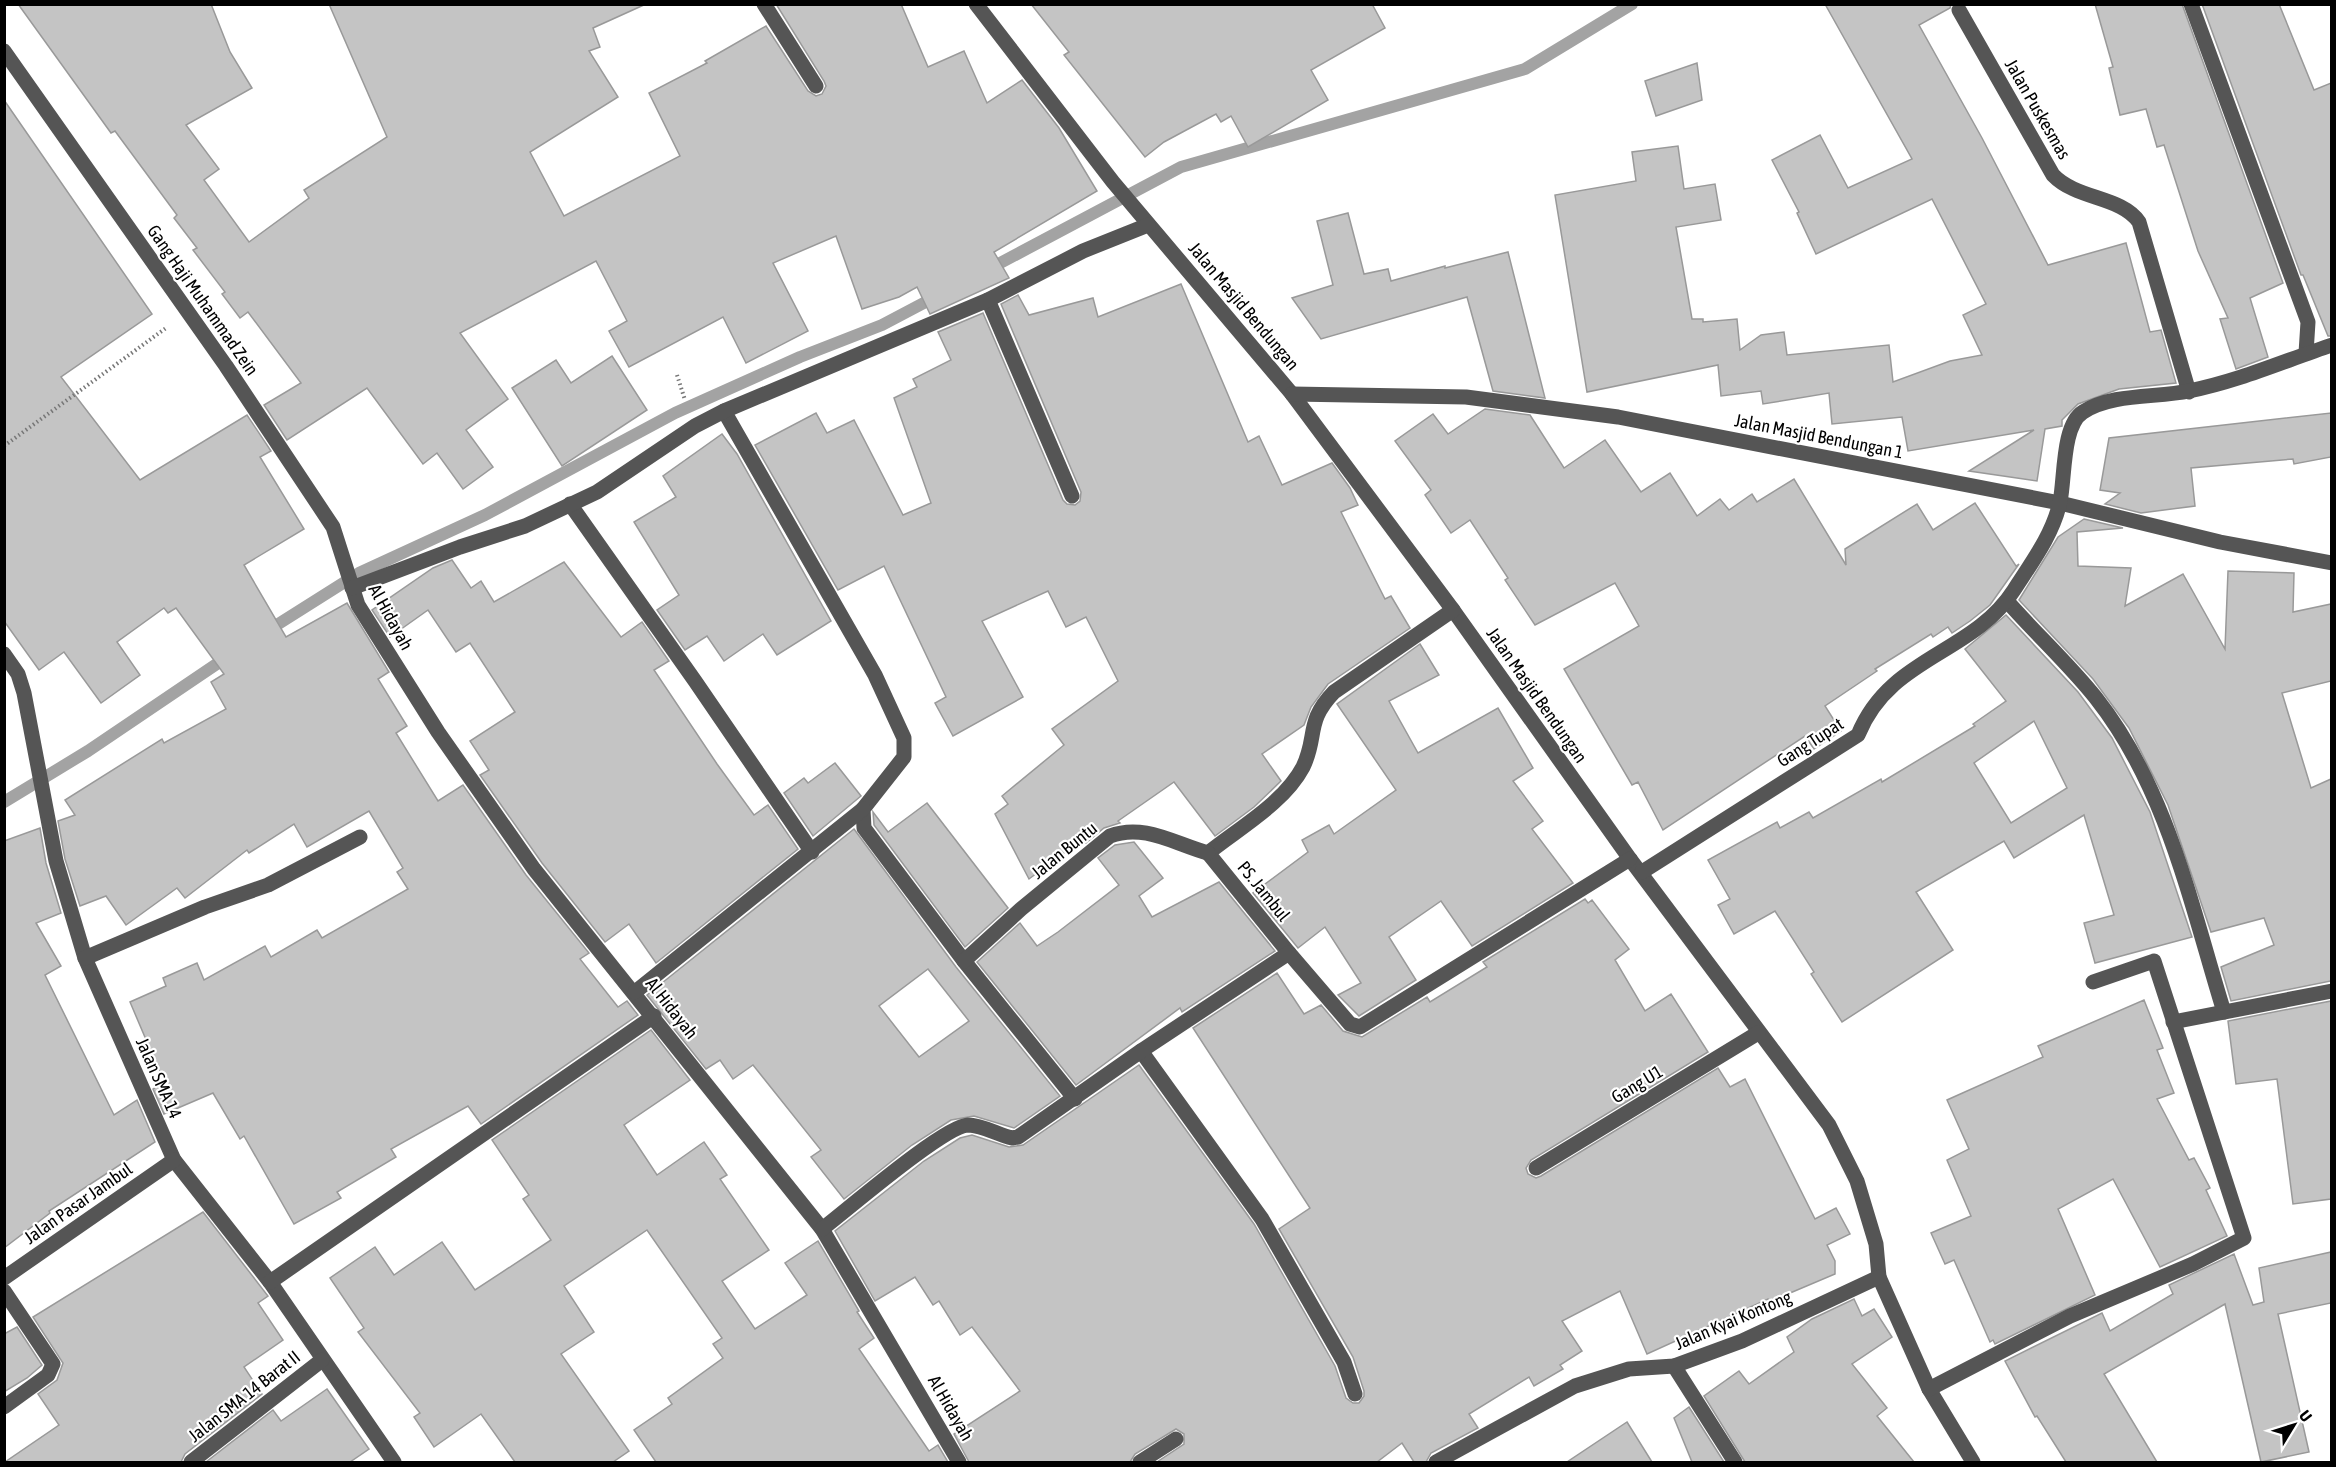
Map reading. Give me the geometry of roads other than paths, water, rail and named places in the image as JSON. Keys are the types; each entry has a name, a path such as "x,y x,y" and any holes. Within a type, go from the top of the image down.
{"street":[{"path":"764,4 816,86"},
{"name":"Jalan Masjid Bendungan","path":"976,4 1113,182 1292,394 1453,610 1630,859 1642,872 1834,1134 1857,1181 1876,1244 1879,1277 1929,1389 1973,1462"},
{"path":"2191,4 2308,322 2306,353"},
{"name":"Jalan Puskesmas","path":"1959,10 2053,175 2073,191 2127,209 2139,222 2189,392"},
{"name":"Gang Haji Muhammad Zein","path":"4,51 188,312 333,527 340,542 351,584"},
{"path":"351,584 525,526 597,492 695,426 724,411 988,300 1083,251 1148,225"},
{"path":"988,300 1072,496"},
{"name":"Gang Tupat","path":"1642,872 1858,735 1868,712 1897,680 1972,632 2007,601 2046,542 2060,503 2071,425 2081,412 2103,403 2189,392 2259,373 2331,345"},
{"name":"Jalan Masjid Bendungan 1","path":"1292,394 1466,397 1618,417 2060,503 2220,542 2331,562"},
{"path":"635,992 863,809 904,757 904,738 874,675 724,411"},
{"path":"570,504 812,852"},
{"name":"Al Hidayah","path":"351,584 358,604 445,742 534,868 822,1229 959,1462"},
{"path":"2007,601 2097,699 2139,767 2171,837 2224,1012"},
{"path":"1208,853 1280,796 1296,779 1304,764 1313,723 1320,706 1334,692 1453,610"},
{"name":"Jalan SMA 14","path":"4,654 18,674 24,693 56,861 85,958 174,1160 270,1282 394,1462"},
{"path":"863,809 864,828 964,961 1075,1099"},
{"name":"Jalan Buntu","path":"964,961 1021,909 1110,837 1123,831 1140,830 1208,853"},
{"path":"85,958 206,907 268,885 360,837"},
{"name":"PS. Jambul","path":"1208,853 1350,1024 1360,1028 1630,859"},
{"path":"822,1229 906,1162 957,1127 974,1126 1012,1138 1075,1099 1141,1051 1289,953"},
{"path":"1929,1389 2070,1316 2193,1264 2244,1238 2154,961 2093,982"},
{"path":"2173,1022 2331,991"},
{"path":"270,1282 654,1016"},
{"name":"Gang U1","path":"1536,1168 1758,1033"},
{"path":"1141,1051 1262,1219 1344,1362 1355,1394"},
{"name":"Jalan Pasar Jambul","path":"4,1278 174,1160"},
{"name":"Jalan Kyai Kontong","path":"1436,1462 1575,1386 1629,1369 1674,1366 1742,1341 1879,1277"},
{"path":"4,1291 53,1364 48,1374 4,1407"},
{"name":"Jalan SMA 14 Barat II","path":"191,1462 322,1360"},
{"path":"1674,1366 1735,1462"},
{"path":"1140,1462 1176,1438"}],"waterway":[{"path":"987,270 1181,167 1525,69 1632,4"},
{"path":"264,633 359,573 485,515 675,413 800,357 882,325 937,296"},
{"path":"4,802 88,751 230,655"}]}
